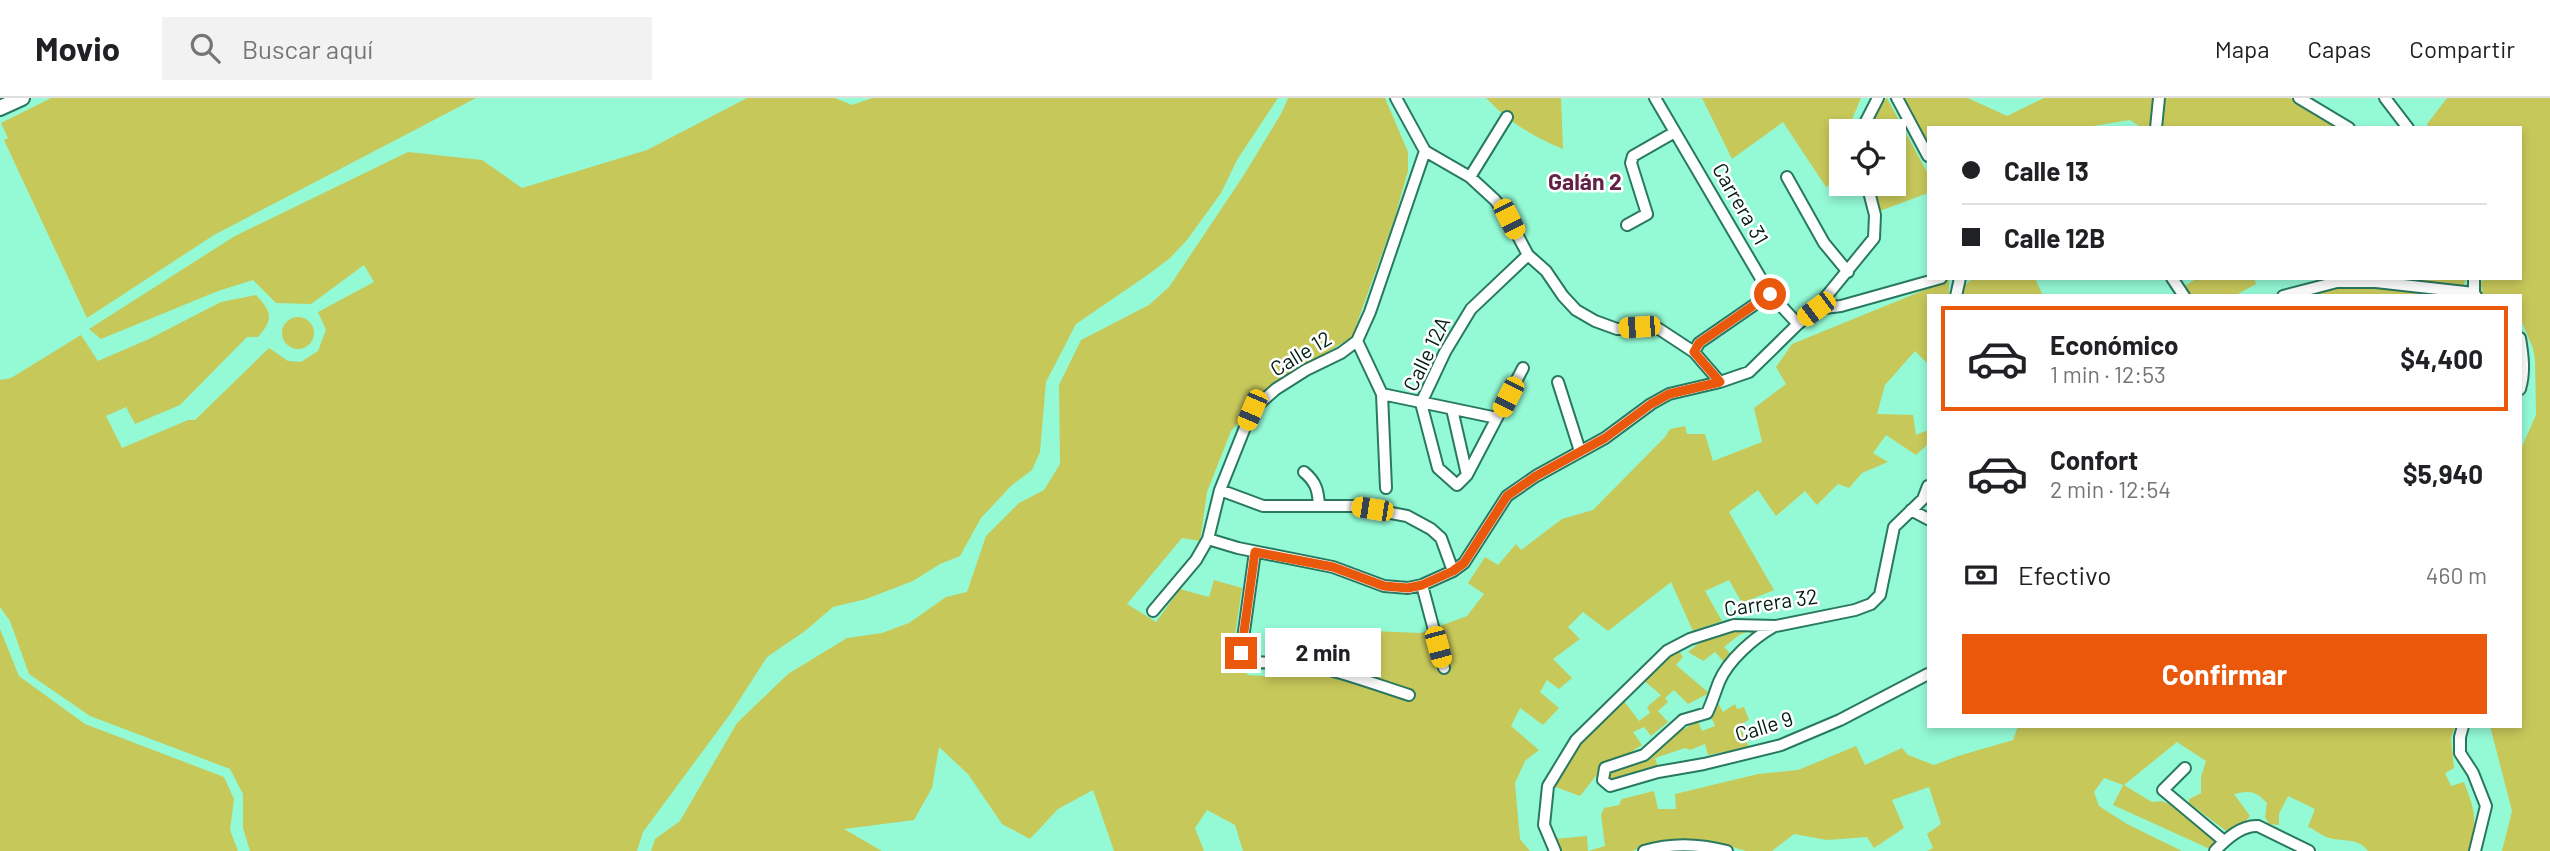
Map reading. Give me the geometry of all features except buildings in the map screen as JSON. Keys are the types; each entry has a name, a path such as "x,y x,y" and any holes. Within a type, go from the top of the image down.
{"street":[{"path":"1398,98 1425,151 1470,177 1495,200 1509,219 1528,255 1546,271 1576,310 1617,329 1659,329 1694,352 1720,382"},
{"name":"Carrera 31","path":"1655,98 1770,294 1798,324"},
{"path":"1867,119 1878,98"},
{"path":"1897,98 1927,154"},
{"path":"2157,126 2159,98"},
{"path":"2300,98 2346,126"},
{"path":"2385,98 2406,126"},
{"path":"1470,177 1507,117"},
{"path":"1627,225 1647,214 1631,163 1633,156 1675,132"},
{"name":"Calle 12","path":"1153,611 1196,560 1208,539 1220,489 1252,410 1276,389 1341,353 1357,341 1370,312 1425,151"},
{"path":"1787,177 1824,243 1848,272"},
{"path":"1208,539 1255,552 1333,567 1384,586 1408,588 1422,585 1453,571 1464,563 1507,496 1536,476 1605,438 1669,394 1749,372 1816,309 1874,238 1875,215 1870,196"},
{"path":"1815,226 1827,221"},
{"name":"Calle 12A","path":"1467,475 1457,485 1438,468 1421,403 1444,352 1471,309 1528,255"},
{"path":"1816,309 1841,306 1934,280"},
{"path":"2291,294 2337,282 2361,280 2467,294"},
{"path":"1694,352 1699,343 1770,294"},
{"path":"1357,341 1382,394 1386,488"},
{"path":"2522,351 2522,383"},
{"path":"1467,475 1523,368"},
{"path":"1558,382 1580,451"},
{"path":"1382,394 1497,418"},
{"path":"1451,409 1467,475"},
{"path":"1304,472 1318,490 1319,505"},
{"path":"1220,489 1263,506 1354,506 1407,516 1431,529 1441,538 1453,571"},
{"name":"Carrera 32","path":"1555,851 1544,825 1548,786 1576,740 1667,651 1689,639 1734,625 1776,626 1855,610 1871,604 1880,596 1894,527 1923,499 1927,489"},
{"path":"1911,510 1927,518"},
{"path":"1255,552 1242,660 1259,664 1299,663 1348,674 1409,695"},
{"path":"1422,585 1444,668"},
{"name":"Calle 9","path":"1776,626 1761,634 1737,657 1719,680 1707,713 1683,720 1644,755 1605,768 1603,780 1610,786 1657,772 1704,764 1781,745 1840,720 1927,675"},
{"path":"2462,728 2460,753 2473,773 2486,806 2475,851"},
{"path":"2185,768 2163,790 2224,841"},
{"path":"2215,851 2224,841 2250,826 2258,826 2309,851"},
{"path":"1644,851 1662,845 1727,851"}],"shaded area":[{"path":"51,98 476,98 214,235 87,318 4,140 8,138 1,123"},
{"path":"747,98 835,98 852,105 872,98 1278,98 1237,160 1221,193 1187,240 1149,274 1076,324 1046,382 1040,452 1032,470 1012,485 981,518 960,556 940,564 913,581 866,599 833,607 805,631 767,657 731,713 643,832 637,851 250,851 243,828 243,794 230,769 90,716 29,674 10,621 0,607 0,380 11,378 81,335 98,361 149,339 221,302 256,295 269,316 263,331 258,337 247,337 180,405 135,424 126,407 106,416 122,448 188,420 195,420 269,348 288,361 301,362 318,351 326,330 318,312 374,282 364,265 311,304 276,303 253,280 218,291 101,339 89,329 235,236 408,152 482,160 522,188 647,150"},
{"path":"1288,98 1385,98 1408,152 1408,171 1394,220 1352,337 1266,390 1231,431 1207,492 1200,541 1182,538 1127,604 1156,622 1180,589 1209,597 1214,580 1242,588 1233,648 1234,662 1248,675 1279,677 1278,669 1305,668 1411,700 1415,691 1380,679 1327,665 1273,657 1311,654 1306,634 1373,631 1421,633 1467,616 1484,594 1468,583 1485,557 1498,565 1516,544 1521,550 1562,519 1593,510 1670,429 1685,426 1687,434 1705,434 1713,461 1762,442 1754,408 1786,384 1776,367 1792,344 1949,280 1949,294 1927,294 1927,363 1915,351 1885,385 1877,414 1913,415 1916,435 1927,430 1927,445 1916,455 1886,435 1873,453 1888,462 1862,473 1849,488 1838,484 1817,505 1805,491 1776,516 1758,490 1729,512 1774,590 1742,603 1729,580 1705,591 1722,621 1693,631 1671,582 1608,631 1583,612 1568,627 1580,639 1553,659 1572,678 1559,689 1547,680 1540,692 1559,708 1543,725 1520,708 1511,726 1539,750 1525,761 1515,783 1520,839 1530,851 1243,851 1235,825 1207,810 1195,828 1204,851 1114,851 1093,790 1058,809 1030,839 1002,824 968,774 939,747 932,788 914,820 844,829 882,851 651,851 655,839 680,821 737,723 788,674 847,638 882,633 909,623 946,597 967,592 986,536 1019,503 1044,490 1060,464 1059,385 1081,340 1149,305 1169,287 1281,114"},
{"path":"1486,98 1561,98 1563,149 1522,128"},
{"path":"1702,98 1861,98 1852,119 1829,119 1829,185 1826,187 1783,122 1732,159"},
{"path":"1887,98 1898,119 1871,119"},
{"path":"1903,98 1968,98 2007,116 2044,98 2153,98 2153,126 2139,126 2130,120 2092,126 1927,126 1927,141"},
{"path":"2165,98 2290,98 2333,126 2162,126"},
{"path":"2447,98 2550,98 2550,851 2502,851 2512,811 2491,728 2522,728 2522,446 2536,415 2535,360 2522,323 2522,294 2482,294 2481,281 2522,280 2522,126 2427,124"},
{"path":"1906,133 1927,172 1927,193 1877,212 1872,196 1906,196"},
{"path":"1971,280 2036,280 2042,294 1961,294 1960,290"},
{"path":"2194,280 2255,280 2256,284 2238,294 2189,294 2184,287"},
{"path":"2388,280 2465,280 2462,291"},
{"path":"2332,287 2391,287 2438,294 2307,294"},
{"path":"298,317 309,322 314,333 309,344 298,349 287,344 282,333 287,322"},
{"path":"1744,627 1769,628 1753,638 1749,631 1739,635 1724,647 1734,657 1725,663 1715,652 1703,661 1688,652 1707,637"},
{"path":"0,629 19,676 85,724 224,777 234,799 230,830 238,851 0,851"},
{"path":"1678,649 1683,657 1676,665 1709,693 1688,704 1674,690 1665,698 1668,702 1658,711 1668,722 1651,736 1644,727 1633,732 1642,745 1599,772 1580,796 1553,786 1582,738 1611,709 1624,701 1639,721 1650,713 1647,707 1661,695 1642,679 1669,652"},
{"path":"1717,701 1723,712 1735,704 1737,709 1744,707 1749,720 1739,725 1749,747 1708,755 1705,744 1690,750 1685,748 1655,758 1659,769 1612,783 1606,778 1607,773 1698,721 1702,731 1715,726 1709,712"},
{"path":"2017,728 2454,728 2451,738 2454,768 2445,773 2451,786 2464,782 2473,808 2474,823 2469,851 2368,851 2359,843 2330,838 2308,827 2315,809 2288,796 2279,814 2279,825 2269,824 2265,817 2267,803 2252,792 2244,792 2234,794 2250,816 2233,836 2189,803 2189,799 2201,793 2201,777 2206,761 2177,742 2124,785 2152,802 2162,801 2184,811 2217,841 2210,849 2113,805 2123,785 2104,778 2094,792 2099,806 2127,824 2182,851 1927,851 1933,848 1927,834 1941,824 1929,787 1892,800 1904,828 1874,848 1867,837 1827,840 1794,834 1772,851 1746,851 1726,845 1664,840 1632,851 1588,851 1605,846 1601,815 1604,808 1619,805 1622,799 1654,791 1658,809 1676,809 1675,794 1758,774 1798,770 1856,746 1865,765 1902,748 1908,755 1934,765 2013,740"},
{"path":"1587,836 1588,851 1560,851 1554,839"}],"district":[{"name":"Galán 2","path":"1585,182"}],"route":[{"path":"1241,653 1255,552 1333,567 1384,586 1408,588 1422,585 1453,571 1464,563 1507,496 1536,476 1605,438 1669,394 1720,382 1694,352 1699,343 1770,294"}]}
